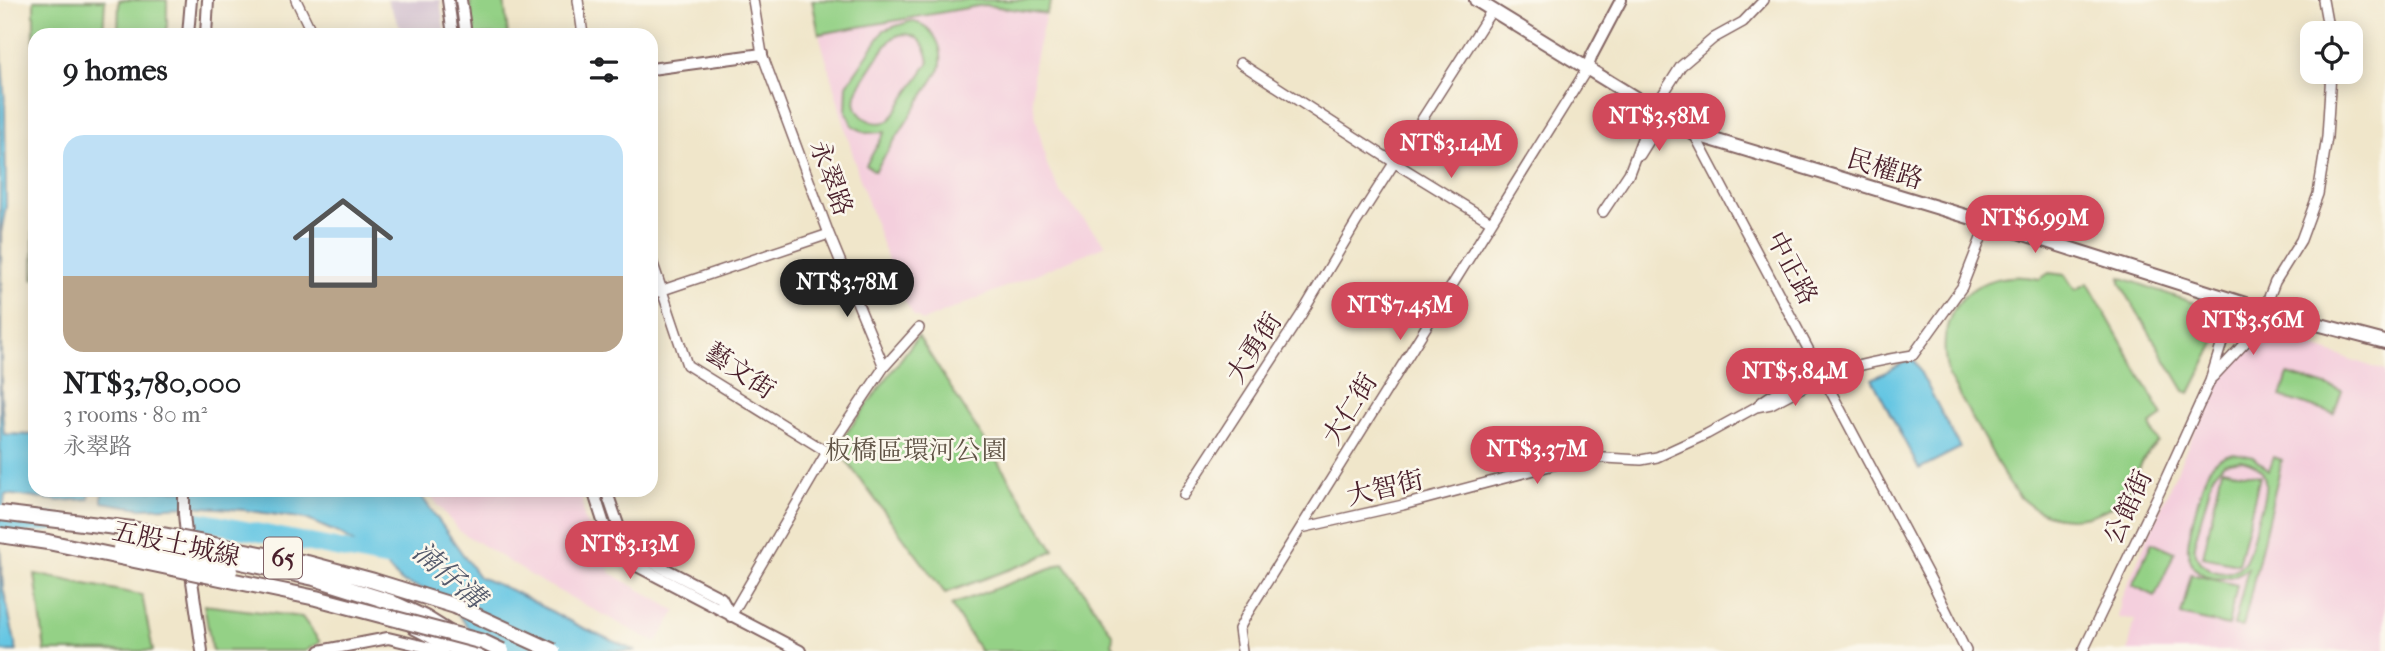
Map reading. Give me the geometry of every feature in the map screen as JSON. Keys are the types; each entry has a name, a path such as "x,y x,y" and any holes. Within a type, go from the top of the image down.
{"highway":[{"name":"五股土城線","path":"0,513 132,528 321,566 454,606 553,651"},
{"path":"54,520 314,578 425,618 478,651"},
{"name":"五股土城線","path":"0,535 48,542 316,598 483,642 502,651"},
{"path":"48,542 147,552 385,605 461,651"}],"main road":[{"name":"中正路","path":"1476,0 1694,134"},
{"name":"民權路","path":"1694,134 2235,301 2385,342"}],"street":[{"path":"189,28 191,0"},
{"path":"206,28 208,0"},
{"path":"296,0 310,28"},
{"path":"449,0 452,28"},
{"path":"461,0 465,28"},
{"path":"578,0 582,28"},
{"name":"永翠路","path":"753,0 762,54 829,234 884,367"},
{"path":"1587,69 1621,0"},
{"path":"1603,212 1628,176 1681,66 1714,38 1743,22 1764,0"},
{"path":"2323,0 2327,21"},
{"name":"大勇街","path":"1184,495 1492,10"},
{"path":"658,68 762,54"},
{"path":"1240,63 1491,222"},
{"name":"大仁街","path":"1242,651 1239,629 1587,69"},
{"path":"2210,380 2269,311 2275,282 2301,240 2318,194 2330,84"},
{"name":"中正路","path":"1694,134 1966,651"},
{"name":"大智街","path":"1301,528 1442,496 1576,459 1587,457 1641,460 1657,457 1822,377 1883,360 1913,355 1962,287 1987,223"},
{"path":"658,291 829,234"},
{"name":"藝文街","path":"658,278 687,365 827,452"},
{"path":"2210,380 2235,301"},
{"path":"731,616 827,452 884,367 919,328"},
{"name":"公館街","path":"2083,651 2210,380"},
{"path":"184,497 202,651"},
{"path":"595,497 610,543 620,557 800,651"},
{"path":"608,497 624,542 640,556 721,598 731,616"},
{"path":"320,651 388,638 443,651"}],"shaded area":[{"path":"387,0 440,0 444,28 401,28"},
{"path":"984,5 1046,14 1034,64 1032,100 1047,165 1060,192 1106,245 923,321 914,316 898,290 858,173 819,34"},
{"path":"2263,330 2385,371 2385,651 2128,651 2135,619 2118,618 2121,599 2214,386"},
{"path":"432,497 582,497 584,517 611,573 676,611 656,643 542,582 459,531"}],"green space":[{"path":"34,0 105,0 103,28 34,28"},
{"path":"119,0 167,0 167,28 118,28"},
{"path":"470,0 504,0 507,28 473,28"},
{"path":"812,0 1052,0 1046,14 984,5 819,34"},
{"path":"911,21 919,23 932,32 939,46 941,61 940,69 875,171 866,165 885,132 866,133 853,126 846,112 847,85 884,30","holes":["904,34 922,43 929,62 889,121 875,122 863,117 855,100 863,81 892,39"]},
{"path":"2049,273 2065,275 2075,290 2088,283 2163,416 2150,425 2158,442 2143,459 2125,495 2098,513 2072,518 2046,514 2023,500 2013,490 1949,377 1945,353 1946,332 1952,313 1963,298 1977,286 1995,279 2016,276 2040,279"},
{"path":"2120,277 2214,310 2219,335 2190,393 2184,391 2120,283"},
{"name":"板橋區環河公園","path":"918,336 1054,550 1033,561 945,593 836,447"},
{"path":"2288,374 2342,391 2334,414 2281,397"},
{"path":"2234,453 2254,457 2269,471 2274,457 2282,460 2243,627 2234,626 2248,568 2231,577 2212,578 2197,570 2188,551 2192,522 2207,472 2220,458","holes":["2240,460 2252,463 2260,469 2265,485 2249,553 2238,568 2230,572 2214,571 2200,561 2194,545 2213,475 2224,463"]},
{"path":"2222,469 2260,476 2238,564 2203,557"},
{"path":"2152,542 2175,552 2155,596 2132,585"},
{"path":"1064,563 1113,635 1112,643 1117,651 980,651 951,605"},
{"path":"35,574 142,595 153,651 45,651"},
{"path":"2191,574 2237,585 2228,626 2181,615"},
{"path":"204,605 302,617 320,642 305,651 212,651"}],"water":[{"path":"0,34 5,104 6,206 1,233 1,394 4,434 28,435 28,497 5,494 0,543"},
{"path":"1913,358 1960,448 1919,469 1872,379"},
{"path":"28,497 89,497 59,501"},
{"path":"102,497 422,497 479,577 636,651 511,651 472,632 443,595 402,582 379,559 340,534 306,519 244,510 192,506 140,508 102,502"},
{"path":"0,547 3,588 17,651 0,651"}],"waterway":[{"name":"湳仔溝","path":"200,521 395,560"},
{"name":"湳仔溝","path":"0,525 51,522"}]}
